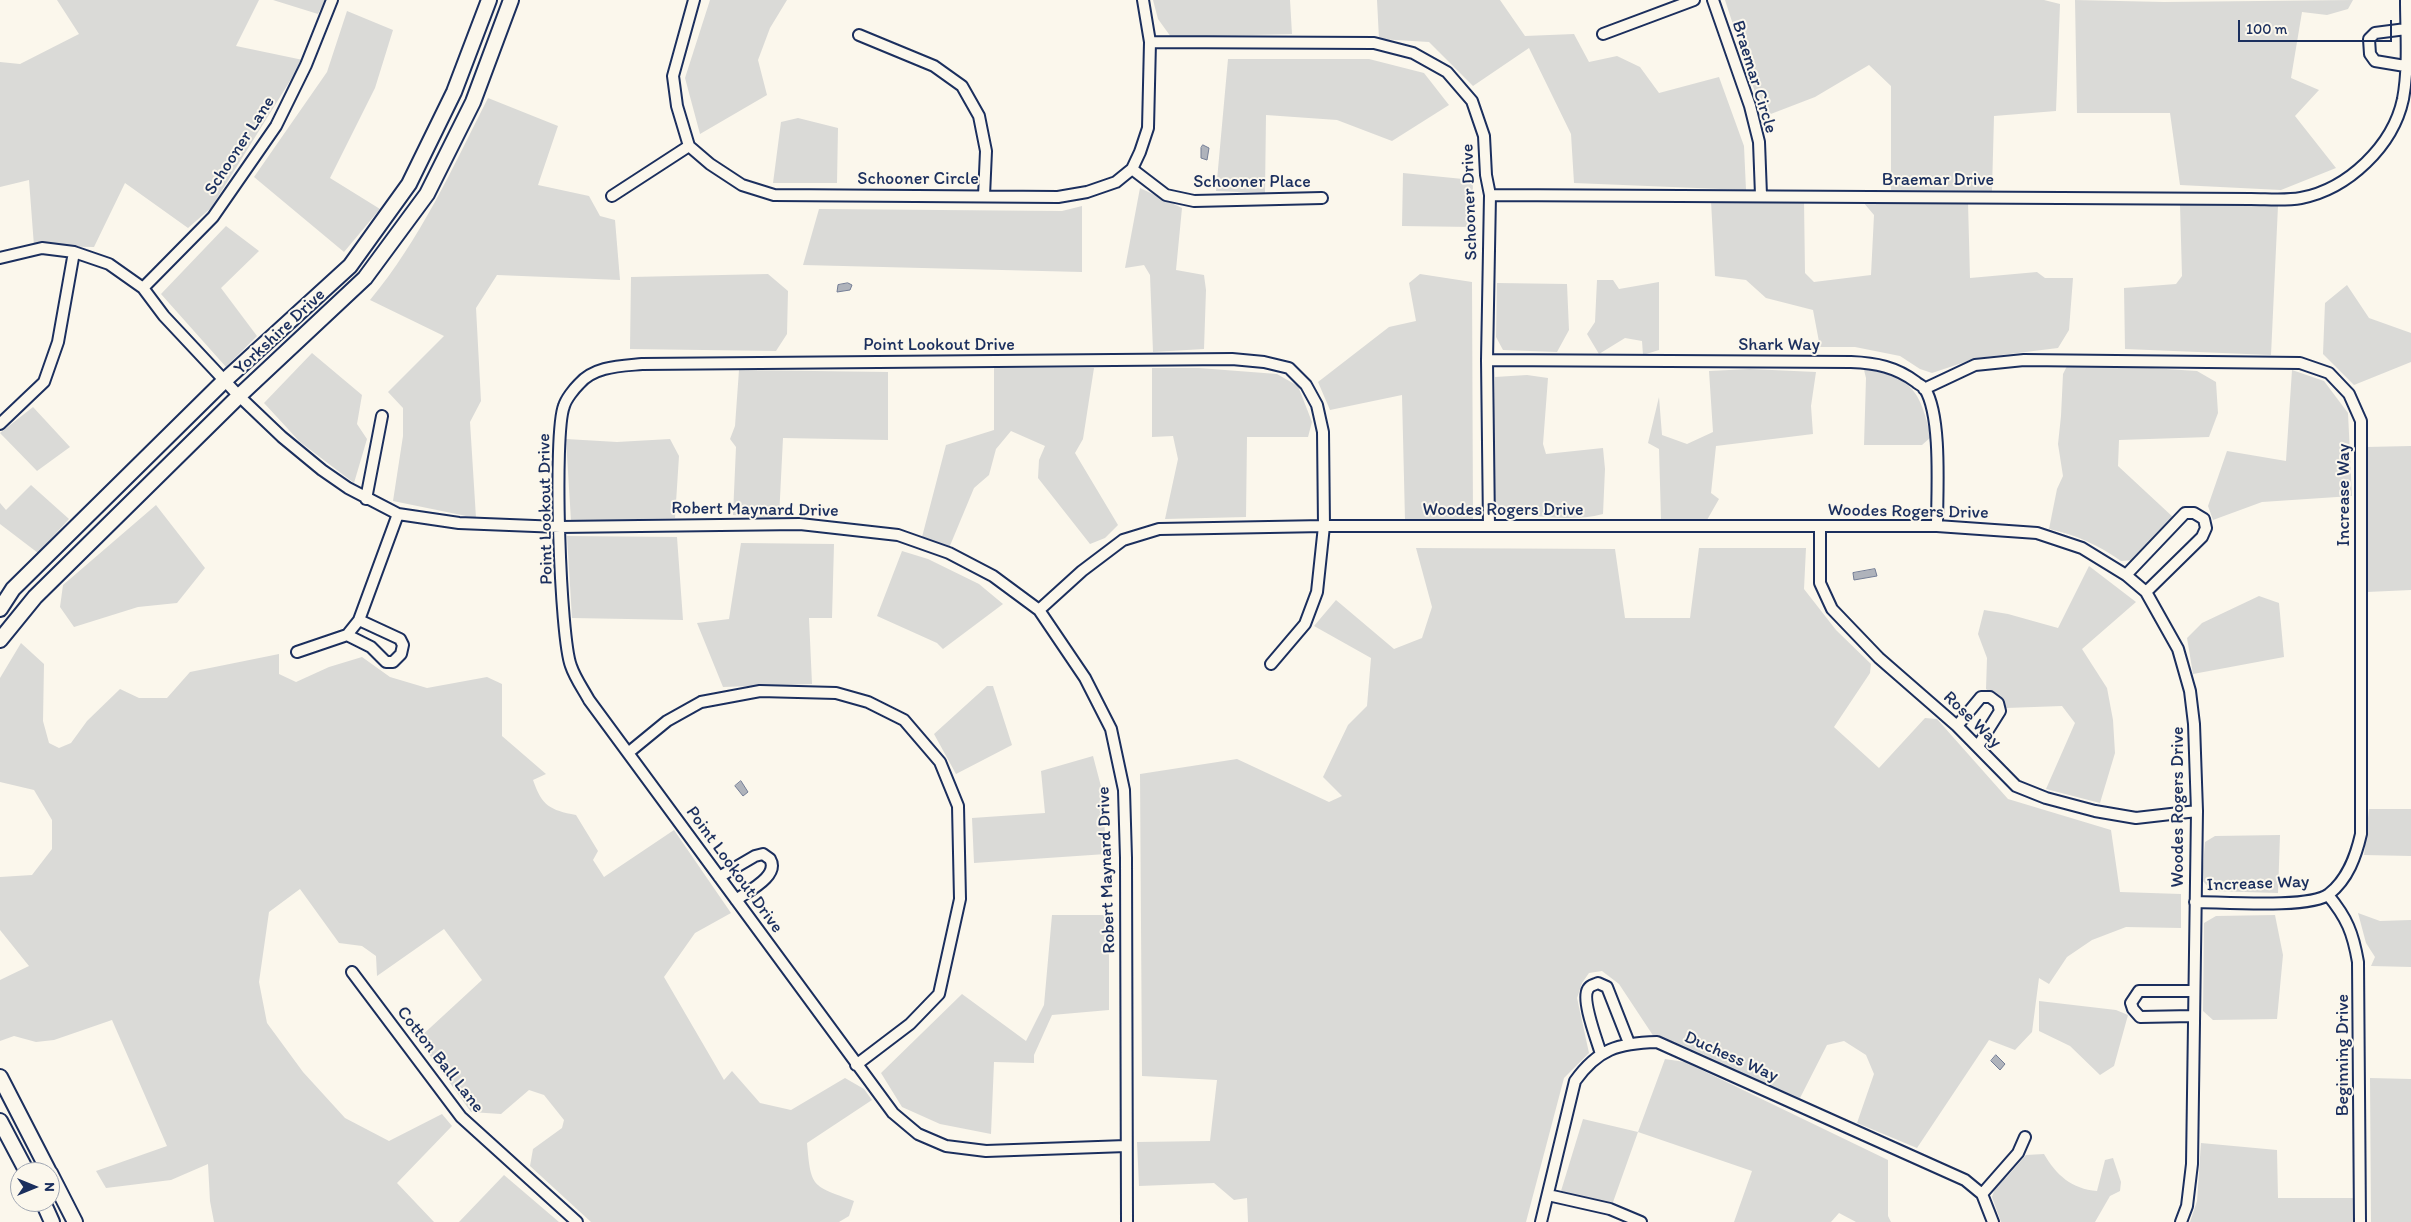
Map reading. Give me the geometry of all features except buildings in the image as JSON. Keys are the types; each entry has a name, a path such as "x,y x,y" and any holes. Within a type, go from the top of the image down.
{"street":[{"name":"Schooner Lane","path":"143,288 213,217 276,126 306,66 332,0"},
{"name":"Yorkshire Drive","path":"0,609 13,589 224,381 350,266 409,184 454,92 489,0"},
{"name":"Yorkshire Drive","path":"0,640 35,596 239,396 364,278 427,194 473,102 511,0"},
{"path":"1132,169 1148,128 1150,42 1143,0"},
{"path":"1603,34 1694,0"},
{"name":"Braemar Circle","path":"1712,0 1750,106 1759,142 1761,195"},
{"name":"Braemar Drive","path":"1490,195 1761,195 2251,200 2300,198 2324,190 2345,179 2373,156 2391,131 2403,100 2406,0"},
{"path":"612,196 688,146 677,106 673,76 691,1"},
{"path":"2405,66 2375,61 2370,54 2369,39 2376,33 2406,29"},
{"path":"858,35 934,66 962,86 979,116 986,151 984,196"},
{"name":"Schooner Drive","path":"1150,42 1374,43 1413,53 1447,72 1472,101 1484,136 1486,175 1490,195 1487,360 1489,526"},
{"name":"Schooner Circle","path":"688,146 710,164 742,185 774,195 1058,197 1087,192 1116,182 1132,169"},
{"name":"Schooner Place","path":"1132,169 1166,195 1194,201 1322,198"},
{"name":"Robert Maynard Drive","path":"0,258 42,248 74,252 109,264 143,288 164,316 224,381 282,437 322,470 366,499 398,514 459,523 560,527 800,524 898,535 949,553 993,576 1039,610 1085,678 1111,730 1124,790 1126,858 1127,1222"},
{"path":"0,424 44,382 58,342 74,252"},
{"name":"Point Lookout Drive","path":"1126,1146 986,1151 946,1146 918,1134 893,1113 856,1065 589,700 570,666 564,629 560,527 559,441 564,406 580,382 606,368 642,364 1222,360 1264,362 1289,368 1306,385 1317,405 1323,432 1324,526 1317,592 1306,624 1271,664"},
{"name":"Shark Way","path":"1487,360 1868,363 1902,372 1924,389"},
{"name":"Increase Way","path":"1924,389 1976,365 2004,362 2024,360 2195,361 2300,363 2329,373 2349,394 2361,421 2361,834 2355,859 2341,881 2328,895 2304,902 2195,902"},
{"path":"1924,389 1934,417 1937,440 1937,526"},
{"path":"366,499 382,416"},
{"path":"2126,575 2185,513 2194,513 2204,518 2206,528 2202,537 2146,592"},
{"path":"297,652 347,635 359,620 398,514"},
{"name":"Woodes Rogers Drive","path":"1039,610 1082,571 1123,540 1159,529 1324,526 1937,526 2037,533 2082,548 2126,575 2146,592 2178,648 2190,691 2194,724 2197,811 2192,1164 2187,1206 2181,1222"},
{"name":"Rose Way","path":"1820,527 1820,583 1832,609 1879,658 1957,726 2016,786 2046,798 2096,811 2136,818 2197,811"},
{"path":"347,635 371,647 386,662 393,662 401,654 404,645 400,639 359,620"},
{"path":"628,753 667,721 701,702 760,691 826,693 868,702 904,720 940,762 958,806 960,899 939,994 910,1024 856,1065"},
{"path":"1957,726 1981,698 1990,697 1998,703 2000,711 1978,746"},
{"path":"719,877 755,856 763,854 770,858 773,866 770,874 736,900"},
{"name":"Beginning Drive","path":"2328,895 2343,913 2353,934 2358,962 2360,1222"},
{"name":"Cotton Ball Lane","path":"352,972 461,1117 577,1222"},
{"path":"1601,1054 1585,1000 1586,991 1590,986 1598,983 1607,987 1629,1043"},
{"path":"2193,1016 2140,1017 2132,1010 2131,1003 2139,991 2194,991"},
{"name":"Duchess Way","path":"1541,1222 1575,1081 1587,1064 1601,1054 1629,1043 1656,1042 1693,1057 1965,1180 1982,1194"},
{"path":"0,1076 44,1162"},
{"path":"0,1121 22,1162"},
{"path":"1993,1222 1982,1194 2018,1153 2026,1137"},
{"path":"60,1193 75,1222"},
{"path":"1548,1195 1610,1209 1641,1222"},
{"path":"60,1203 64,1201"}],"shaded area":[{"path":"57,0 259,0 236,46 303,60 211,208 188,228 125,183 94,247 34,246 29,180 0,187 0,62 20,64 79,34"},
{"path":"273,0 325,0 318,14"},
{"path":"710,0 787,0 770,28 758,60 767,95 700,134 685,78"},
{"path":"1153,0 1290,0 1292,34 1171,37 1158,19"},
{"path":"1377,0 1500,0 1525,36 1574,34 1589,62 1617,56 1640,67 1659,93 1719,77 1744,146 1746,190 1574,183 1571,134 1529,48 1473,86 1429,42 1379,39"},
{"path":"1725,0 2044,0 2060,4 2056,111 1994,116 1992,191 1891,190 1891,86 1869,65 1815,97 1763,117"},
{"path":"2075,0 2164,2 2353,0 2348,9 2327,15 2302,12 2291,78 2319,90 2295,116 2336,168 2281,190 2180,185 2170,113 2077,113"},
{"path":"347,11 393,30 375,88 330,178 380,209 344,252 254,177 327,72"},
{"path":"1228,59 1369,59 1424,73 1449,105 1392,141 1337,120 1266,115 1265,193 1216,191"},
{"path":"488,98 558,126 538,185 589,196 600,216 615,220 620,280 497,275 476,308 481,401 470,422 476,518 393,501 403,436 403,408 388,392 444,336 370,300 405,253 420,228"},
{"path":"798,118 838,128 837,183 773,183 781,122"},
{"path":"1203,145 1209,148 1207,160 1201,158 1201,148"},
{"path":"1403,173 1473,180 1472,227 1402,226"},
{"path":"1140,188 1182,208 1176,270 1204,275 1206,290 1204,349 1153,352 1150,275 1144,265 1125,268"},
{"path":"1711,201 1804,201 1805,273 1814,282 1871,275 1874,215 1863,202 1968,202 1970,278 2037,272 2045,278 2073,278 2069,330 2058,348 1977,358 1932,373 1920,369 1900,356 1855,347 1820,347 1813,310 1766,298 1746,280 1715,276"},
{"path":"2180,205 2278,206 2271,355 2125,349 2124,288 2176,284 2182,276"},
{"path":"1082,206 1082,272 803,265 819,209 1062,211"},
{"path":"226,226 259,251 221,288 257,336 226,367 161,294"},
{"path":"768,274 788,291 787,334 776,351 630,349 631,277"},
{"path":"1420,274 1472,282 1473,520 1405,520 1402,395 1330,410 1318,382 1389,327 1416,321 1409,283"},
{"path":"1597,280 1613,280 1619,289 1659,282 1659,350 1643,355 1642,341 1625,338 1599,354 1587,334 1595,322"},
{"path":"848,283 852,285 850,290 837,292 838,285"},
{"path":"1497,283 1567,284 1569,330 1557,352 1503,350 1496,337"},
{"path":"2347,285 2369,318 2411,333 2411,362 2354,385 2323,354 2325,303"},
{"path":"312,353 362,395 357,424 367,439 354,483 300,442 264,403"},
{"path":"1863,366 1893,376 1911,388 1922,407 1931,437 1922,445 1864,445 1866,378"},
{"path":"2067,366 2120,366 2197,371 2216,382 2218,413 2209,437 2119,440 2118,466 2174,518 2137,560 2121,561 2087,541 2049,529 2057,489 2063,476 2058,444 2063,374"},
{"path":"994,368 1094,368 1083,439 1075,453 1118,525 1105,538 1090,544 1038,478 1039,460 1045,446 1011,431 996,449 989,475 974,488 949,548 922,537 946,445 994,430"},
{"path":"1152,368 1199,368 1277,374 1298,386 1312,422 1308,437 1247,437 1246,517 1165,519 1178,459 1173,436 1152,437"},
{"path":"1750,369 1816,372 1811,406 1813,434 1716,446 1711,493 1719,499 1707,520 1661,519 1659,449 1648,443 1659,397 1662,435 1687,444 1713,432 1709,371"},
{"path":"739,370 888,372 888,440 783,438 779,518 733,515 736,447 730,439 735,426"},
{"path":"2292,370 2324,381 2348,413 2352,496 2262,502 2213,520 2208,506 2227,451 2286,461"},
{"path":"1527,375 1548,378 1543,444 1546,454 1603,448 1605,469 1603,514 1590,517 1563,518 1493,510 1495,377"},
{"path":"33,407 70,447 37,471 0,433"},
{"path":"566,439 617,442 670,439 679,456 675,518 571,521"},
{"path":"2411,446 2411,590 2367,592 2366,447"},
{"path":"31,485 69,519 38,553 0,524 0,503 6,510"},
{"path":"156,505 205,568 177,603 138,607 74,627 60,607 63,585"},
{"path":"567,536 677,537 683,620 572,618"},
{"path":"741,543 834,544 832,618 809,618 812,684 723,687 697,623 729,619"},
{"path":"1416,548 1615,549 1625,618 1690,618 1699,548 1806,548 1804,589 1836,630 1871,664 1870,673 1834,727 1879,768 1925,718 1937,719 2008,799 2111,830 2120,892 2181,894 2181,928 2126,927 2092,940 2067,957 2049,984 2039,978 2032,1032 2015,1050 1989,1040 1917,1148 1857,1123 1874,1074 1866,1055 1844,1041 1827,1045 1800,1098 1654,1037 1619,984 1602,971 1589,973 1582,983 1577,998 1589,1053 1564,1078 1526,1222 1248,1222 1247,1198 1234,1200 1214,1183 1139,1186 1137,1142 1210,1141 1217,1080 1142,1076 1140,774 1237,759 1329,802 1342,796 1323,777 1348,725 1367,706 1371,658 1314,626 1336,600 1394,649 1422,638 1432,607"},
{"path":"902,551 928,559 979,584 1003,604 943,649 937,643 877,616"},
{"path":"2089,566 2136,602 2082,649 2107,688 2113,720 2115,753 2100,803 2046,789 2075,723 2062,706 2006,708 1999,698 1986,689 1987,658 1978,634 1984,610 2008,614 2058,628"},
{"path":"1875,569 1877,576 1854,580 1853,573"},
{"path":"2259,596 2279,603 2284,657 2193,674 2187,638 2202,623"},
{"path":"21,643 44,664 43,721 49,743 59,748 71,743 87,721 120,689 139,698 167,698 190,672 279,654 279,674 296,682 329,667 362,657 390,677 427,688 487,677 502,684 502,736 546,774 533,780 536,789 544,801 553,809 576,815 598,851 593,860 604,877 674,830 731,913 695,933 664,977 724,1080 732,1071 760,1103 791,1110 845,1078 864,1089 872,1100 807,1143 810,1169 816,1183 830,1192 854,1201 849,1216 839,1222 591,1222 530,1166 533,1149 562,1128 564,1120 544,1095 529,1090 501,1114 471,1112 418,1039 482,980 444,929 377,976 376,956 362,946 339,943 300,889 269,912 259,982 267,1023 303,1072 345,1118 389,1141 442,1114 452,1126 397,1183 434,1222 214,1222 210,1201 208,1164 171,1180 106,1188 96,1171 167,1146 112,1020 54,1040 36,1042 14,1036 0,1041 0,980 29,966 0,930 0,877 32,875 52,849 52,820 34,790 0,782 0,678"},
{"path":"987,686 993,686 1012,745 956,774 934,734"},
{"path":"1093,756 1103,794 1106,854 974,863 972,818 1045,813 1041,771"},
{"path":"741,781 748,792 743,796 735,786"},
{"path":"2369,809 2411,809 2411,856 2364,855"},
{"path":"2280,835 2278,893 2212,891 2202,880 2205,842 2215,836"},
{"path":"2358,913 2380,921 2411,920 2411,967 2371,966 2375,957 2366,943"},
{"path":"1052,915 1109,915 1109,1010 1052,1015 1034,1055 1034,1063 994,1062 991,1134 940,1124 902,1107 881,1073 962,994 1026,1041 1044,1005"},
{"path":"2275,915 2283,955 2277,1019 2213,1020 2203,1011 2204,923 2216,916"},
{"path":"2039,1001 2116,1010 2128,1015 2114,1066 2100,1075 2070,1046 2039,1031"},
{"path":"1996,1055 2005,1064 2000,1070 1991,1061"},
{"path":"1665,1059 1685,1062 1888,1160 1888,1216 1891,1222 1856,1222 1839,1213 1831,1222 1734,1222 1752,1171 1638,1132"},
{"path":"2370,1078 2411,1079 2411,1222 2371,1222"},
{"path":"1583,1119 1638,1132 1612,1205 1561,1191"},
{"path":"2201,1143 2277,1150 2278,1198 2353,1198 2353,1222 2190,1222 2197,1201"},
{"path":"2044,1154 2066,1180 2088,1190 2097,1191 2105,1160 2113,1158 2121,1182 2120,1191 2110,1196 2095,1222 2001,1222 1992,1197 1998,1180 2006,1178 2026,1155"},
{"path":"504,1175 559,1222 459,1222"}]}
